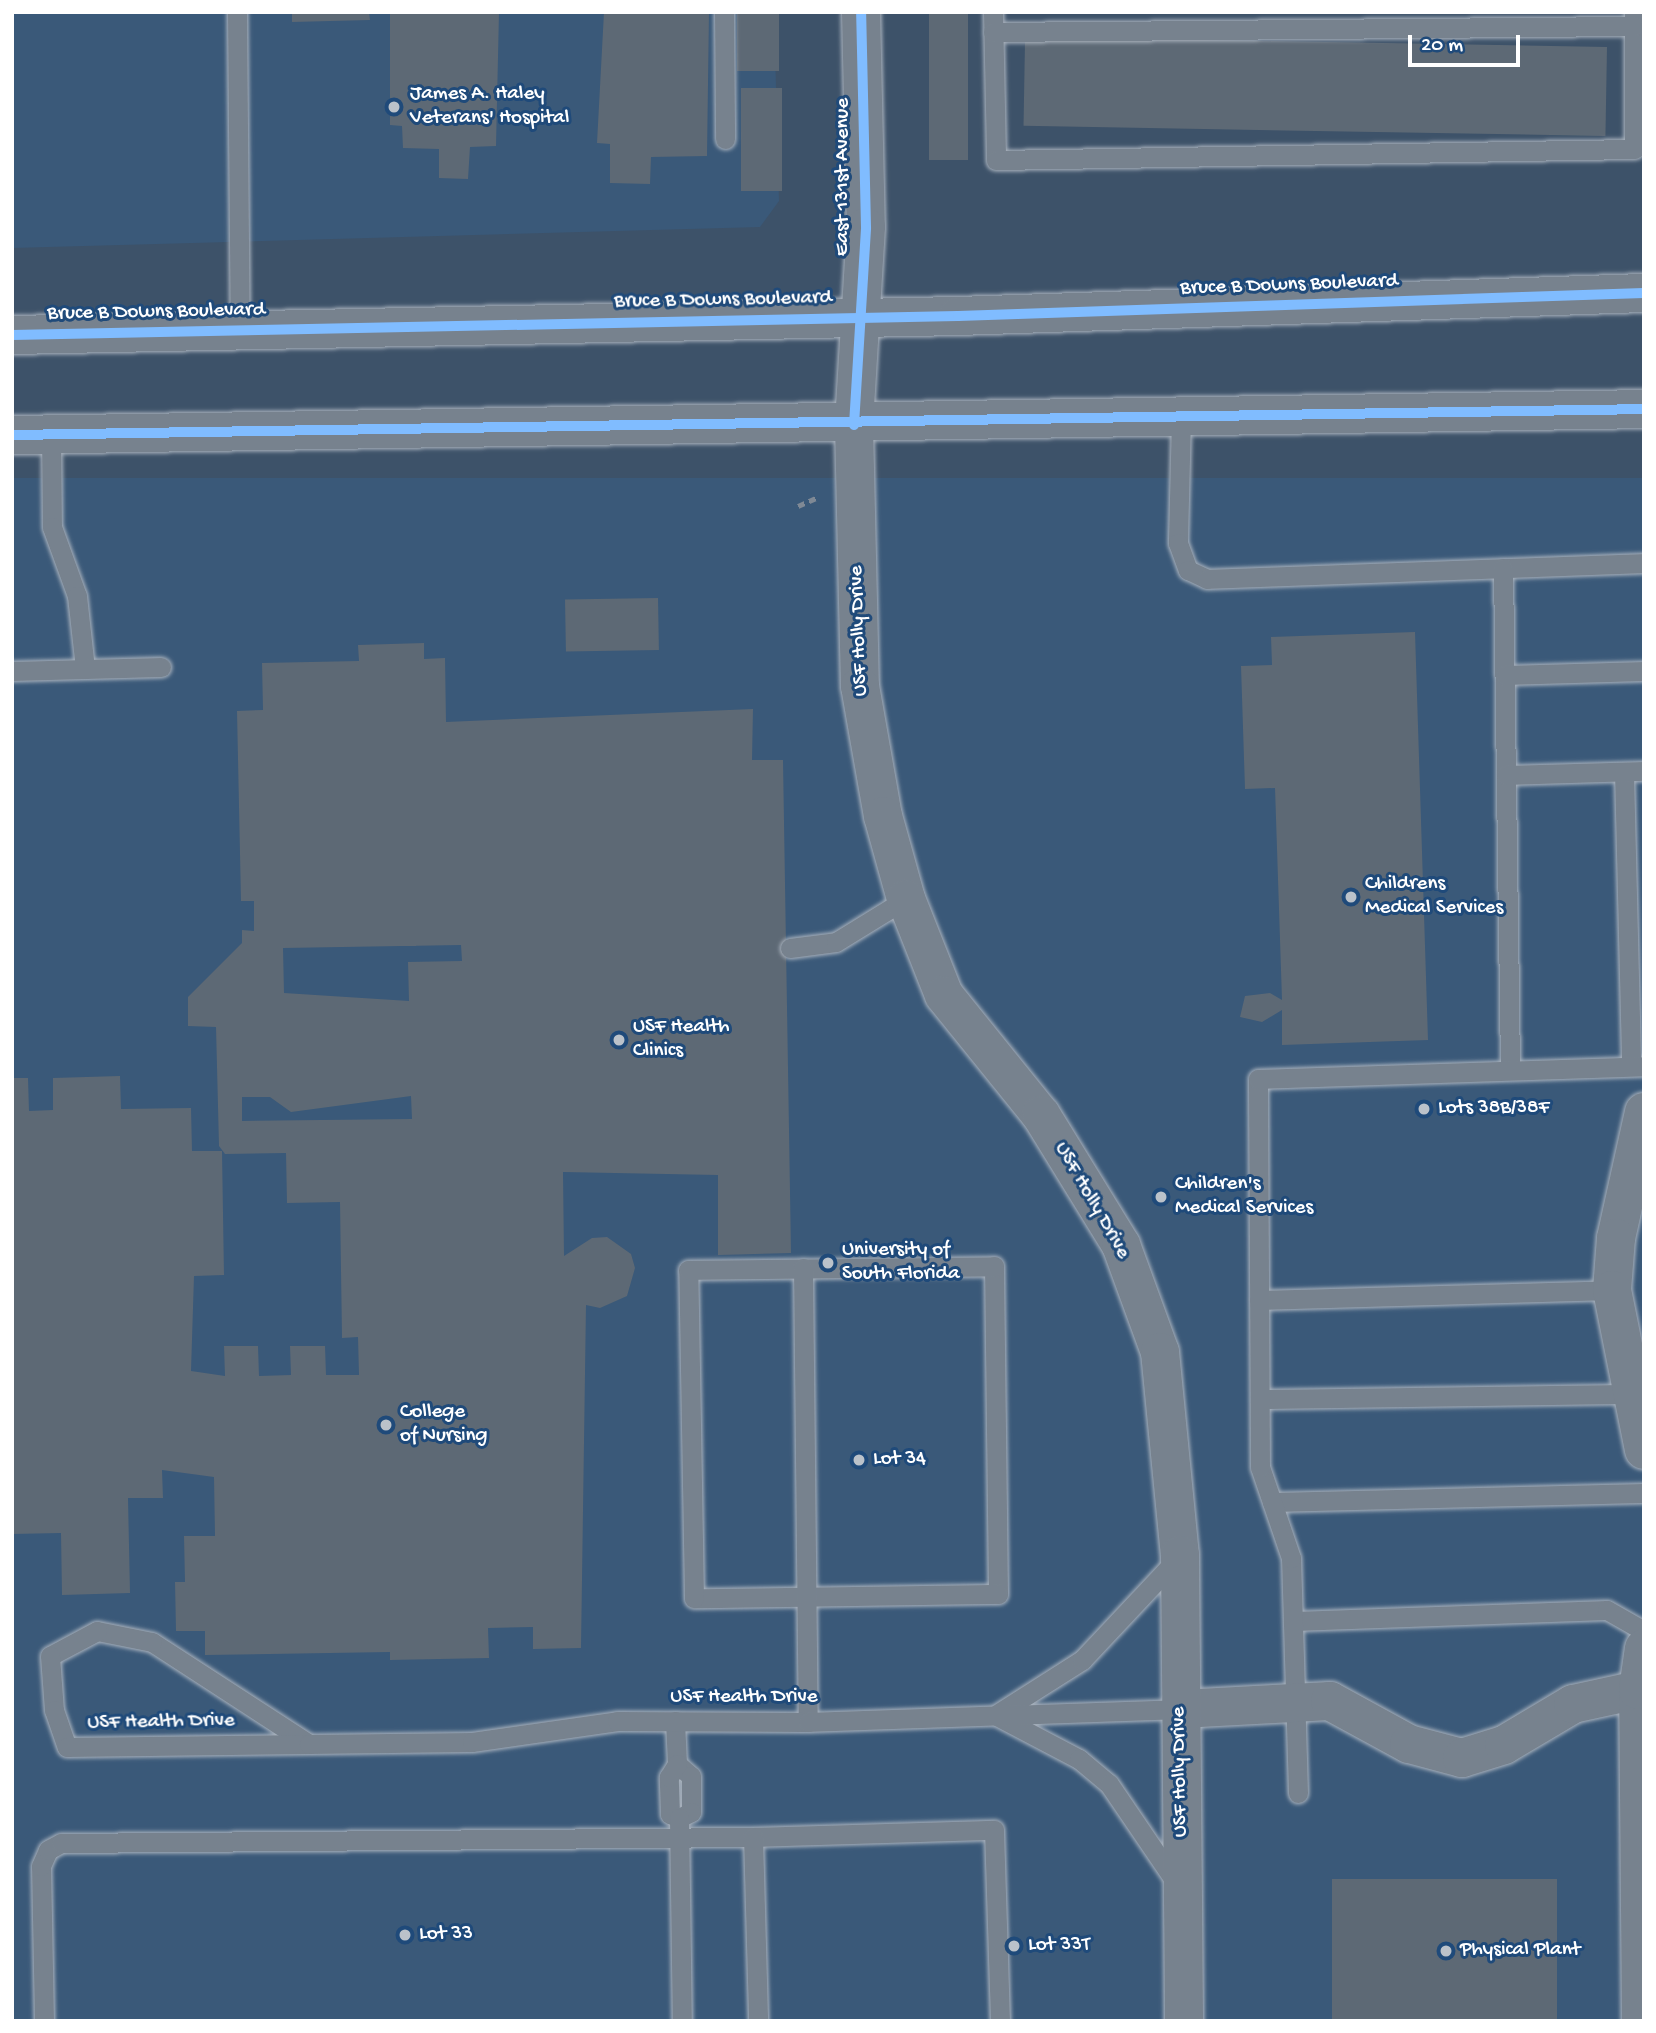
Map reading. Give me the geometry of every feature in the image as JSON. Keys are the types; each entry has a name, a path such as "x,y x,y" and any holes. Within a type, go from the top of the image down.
{"street":[{"name":"East 131st Avenue","path":"854,425 866,227 862,12"},
{"name":"Bruce B Downs Boulevard","path":"12,335 860,317 1644,293"},
{"path":"12,435 854,425 1644,409"},
{"name":"USF Holly Drive","path":"854,425 859,686 906,899 944,995 1041,1115 1121,1245 1160,1352 1180,1555 1184,2021"},
{"path":"1643,1447 1612,1290 1616,1238 1644,1112"},
{"path":"1641,2021 1641,1690 1644,1648"},
{"path":"1181,1709 1296,1700 1330,1701 1409,1744 1462,1758 1504,1745 1573,1704 1641,1690"}],"lane":[{"path":"237,12 240,331"},
{"path":"724,12 725,139"},
{"path":"993,12 993,33 996,160 1634,149 1634,19 993,33"},
{"path":"1181,417 1178,543 1188,570 1207,579 1644,563"},
{"path":"51,435 52,527 78,596 85,669"},
{"path":"1503,568 1510,1069"},
{"path":"12,671 161,667"},
{"path":"1505,675 1644,671"},
{"path":"1298,1793 1292,1558 1260,1466 1258,1079 1637,1065 1634,771 1507,775"},
{"path":"790,948 836,942 906,899"},
{"path":"994,1266 998,1594 694,1598 688,1270 803,1268 994,1266"},
{"path":"803,1268 808,1722"},
{"path":"1259,1300 1612,1290"},
{"path":"1260,1399 1631,1394"},
{"path":"1272,1502 1644,1493"},
{"path":"1180,1555 1128,1618 1082,1660 996,1715 1079,1759 1109,1784 1183,1892"},
{"path":"1294,1621 1607,1610 1644,1631"},
{"name":"USF Health Drive","path":"309,1744 152,1642 97,1631 50,1656 54,1710 67,1746 309,1744 472,1742 617,1721 808,1722 1181,1709"},
{"path":"675,1721 677,1764 691,1776 691,1812 679,1828 682,2021"},
{"path":"44,2021 41,1866 48,1850 61,1843 679,1828 753,1837 994,1830 1000,2021"},
{"path":"753,1837 758,2021"}],"path":[{"path":"798,506 816,498"}],"shaded area":[{"name":"James A. Haley Veterans' Hospital","path":"12,12 774,12 779,201 760,227 12,248"},
{"name":"University of South Florida","path":"12,478 1644,478 1644,2021 12,2021"}],"building":[{"path":"292,12 369,12 370,20 292,22"},
{"path":"390,12 499,12 496,146 470,147 468,179 439,178 439,149 403,148 402,126 390,125"},
{"path":"604,12 709,12 707,156 651,157 650,184 610,183 610,144 597,143"},
{"path":"737,12 779,12 779,71 737,71"},
{"path":"929,12 968,12 968,160 929,160"},
{"path":"1025,37 1607,47 1605,136 1024,126"},
{"path":"741,88 782,88 782,191 741,191"},
{"path":"658,598 659,650 566,652 565,600"},
{"name":"Childrens Medical Services","path":"1415,632 1428,1040 1282,1045 1282,1010 1262,1022 1240,1017 1245,996 1270,993 1282,1000 1275,788 1245,789 1241,666 1272,665 1271,637"},
{"path":"424,643 424,659 445,658 446,722 753,709 752,760 783,760 791,1253 718,1255 718,1175 563,1172 564,1256 592,1238 607,1237 631,1254 635,1268 627,1296 600,1308 586,1305 581,1648 533,1649 533,1627 488,1628 489,1658 390,1660 390,1652 205,1655 205,1631 176,1631 175,1582 185,1582 184,1536 215,1536 214,1477 162,1470 163,1498 128,1498 130,1593 62,1595 61,1533 12,1534 12,1078 28,1078 29,1111 53,1110 53,1078 120,1076 121,1109 191,1108 192,1151 222,1151 224,1275 194,1276 191,1371 225,1376 224,1346 258,1346 259,1376 291,1375 290,1346 325,1346 326,1375 359,1375 358,1337 342,1338 340,1202 287,1203 286,1153 225,1154 219,1146 216,1027 188,1026 188,997 242,943 242,930 254,931 254,901 241,901 237,711 263,710 262,663 359,661 358,645","holes":["461,945 462,961 408,962 409,1001 284,993 283,948","411,1096 412,1119 242,1121 242,1097 270,1097 291,1112"]},
{"name":"Physical Plant","path":"1332,1879 1557,1879 1557,2021 1332,2021"}],"cycle path":[{"path":"854,425 866,227 861,12"},
{"path":"12,335 958,316 1644,293"},
{"path":"12,435 1644,409"}],"place":[{"name":"James A. Haley Veterans' Hospital","path":"394,107"},
{"name":"Childrens Medical Services","path":"1351,897"},
{"name":"USF Health Clinics","path":"619,1040"},
{"name":"Lots 38B/38F","path":"1424,1109"},
{"name":"Children's Medical Services","path":"1161,1197"},
{"name":"University of South Florida","path":"828,1263"},
{"name":"College of Nursing","path":"386,1425"},
{"name":"Lot 34","path":"859,1460"},
{"name":"Lot 33","path":"405,1935"},
{"name":"Lot 33T","path":"1014,1946"},
{"name":"Physical Plant","path":"1446,1951"}]}
